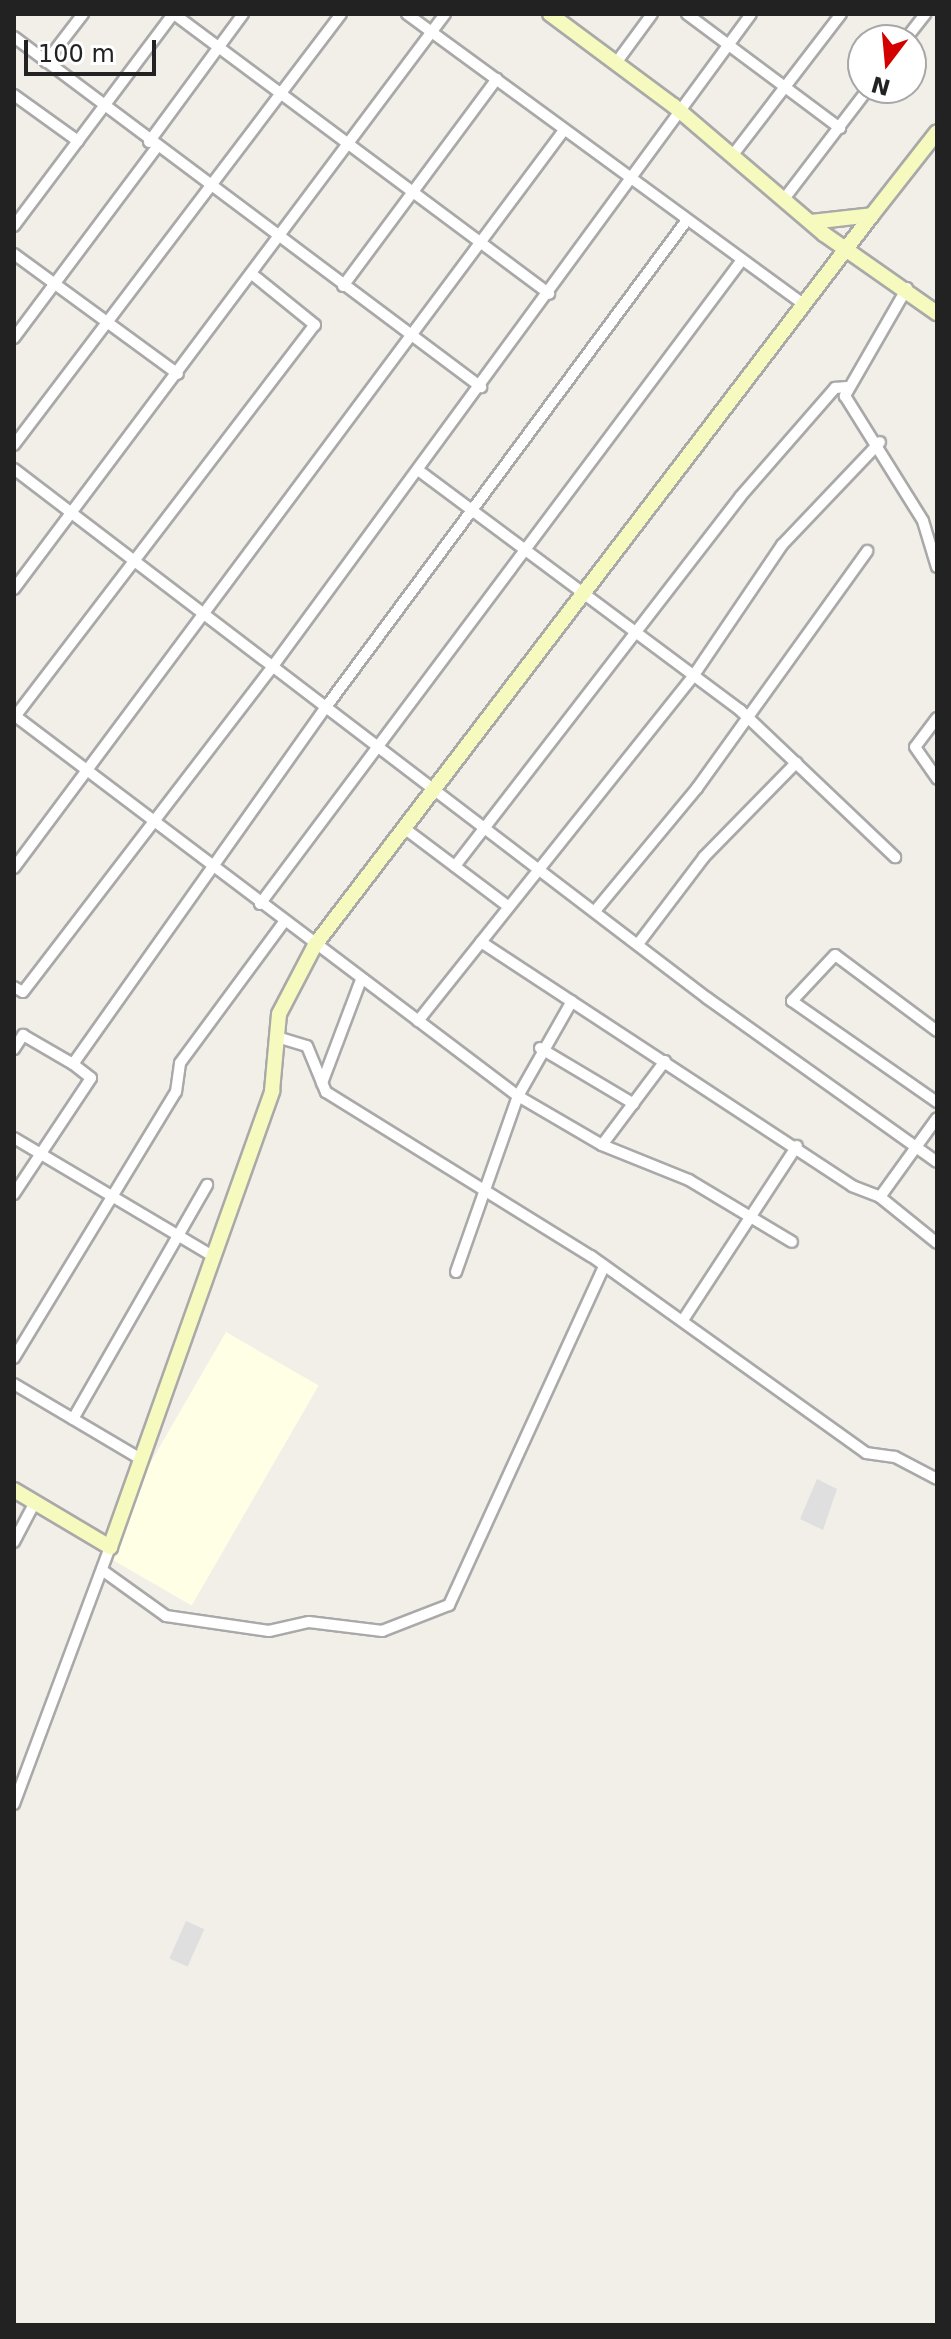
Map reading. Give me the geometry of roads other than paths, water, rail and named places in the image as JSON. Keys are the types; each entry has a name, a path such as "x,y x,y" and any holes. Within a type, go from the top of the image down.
{"street":[{"path":"46,62 83,14"},
{"path":"14,226 174,14 549,294"},
{"path":"14,338 243,14"},
{"path":"14,445 341,14"},
{"path":"407,14 802,303"},
{"path":"14,589 445,14"},
{"path":"550,14 683,113 810,222 849,246 937,313"},
{"path":"616,63 652,14"},
{"path":"687,14 840,128"},
{"path":"14,987 23,992 273,666 634,182 751,14"},
{"path":"732,156 841,14"},
{"path":"14,37 209,189 481,387"},
{"path":"343,286 497,79"},
{"path":"16,100 78,141"},
{"path":"784,199 857,104"},
{"path":"14,868 564,130"},
{"path":"14,1804 102,1570 272,1091 279,1014 315,945 581,589 937,132"},
{"path":"810,222 872,215"},
{"path":"73,1064 215,870 326,707 474,513 687,220"},
{"path":"14,254 178,374"},
{"path":"260,904 529,552 742,260"},
{"path":"252,274 315,325 15,716 153,824 518,1096 602,1145 668,1170 792,1242"},
{"path":"907,288 847,387 845,396 880,442 923,521 937,567"},
{"path":"455,866 807,417 835,388 847,387"},
{"path":"418,1021 694,675 782,545 880,442"},
{"path":"14,469 638,944 937,1162"},
{"path":"418,470 581,589 749,718 895,857"},
{"path":"595,911 749,718 867,551"},
{"path":"937,718 915,747 937,779"},
{"path":"638,944 704,857 796,763"},
{"path":"404,828 509,907"},
{"path":"14,1358 176,1092 180,1063 284,922"},
{"path":"481,942 880,1197 937,1243"},
{"path":"937,1031 835,955 792,1001 937,1102"},
{"path":"322,1083 361,980"},
{"path":"456,1272 490,1190 518,1096 540,1048 572,1001"},
{"path":"14,1049 23,1035 91,1078 14,1194"},
{"path":"277,1037 307,1046 326,1092 490,1190 604,1266 866,1453 895,1457 937,1479"},
{"path":"540,1048 634,1104"},
{"path":"602,1145 665,1061"},
{"path":"880,1197 918,1149 937,1118"},
{"path":"14,1138 213,1256"},
{"path":"683,1320 797,1146"},
{"path":"73,1419 207,1185"},
{"path":"102,1570 166,1616 269,1631 309,1622 382,1631 449,1605 604,1266"},
{"path":"14,1384 141,1459"},
{"path":"14,1479 112,1542"},
{"path":"14,1490 112,1542"},
{"path":"14,1542 35,1502"}]}
